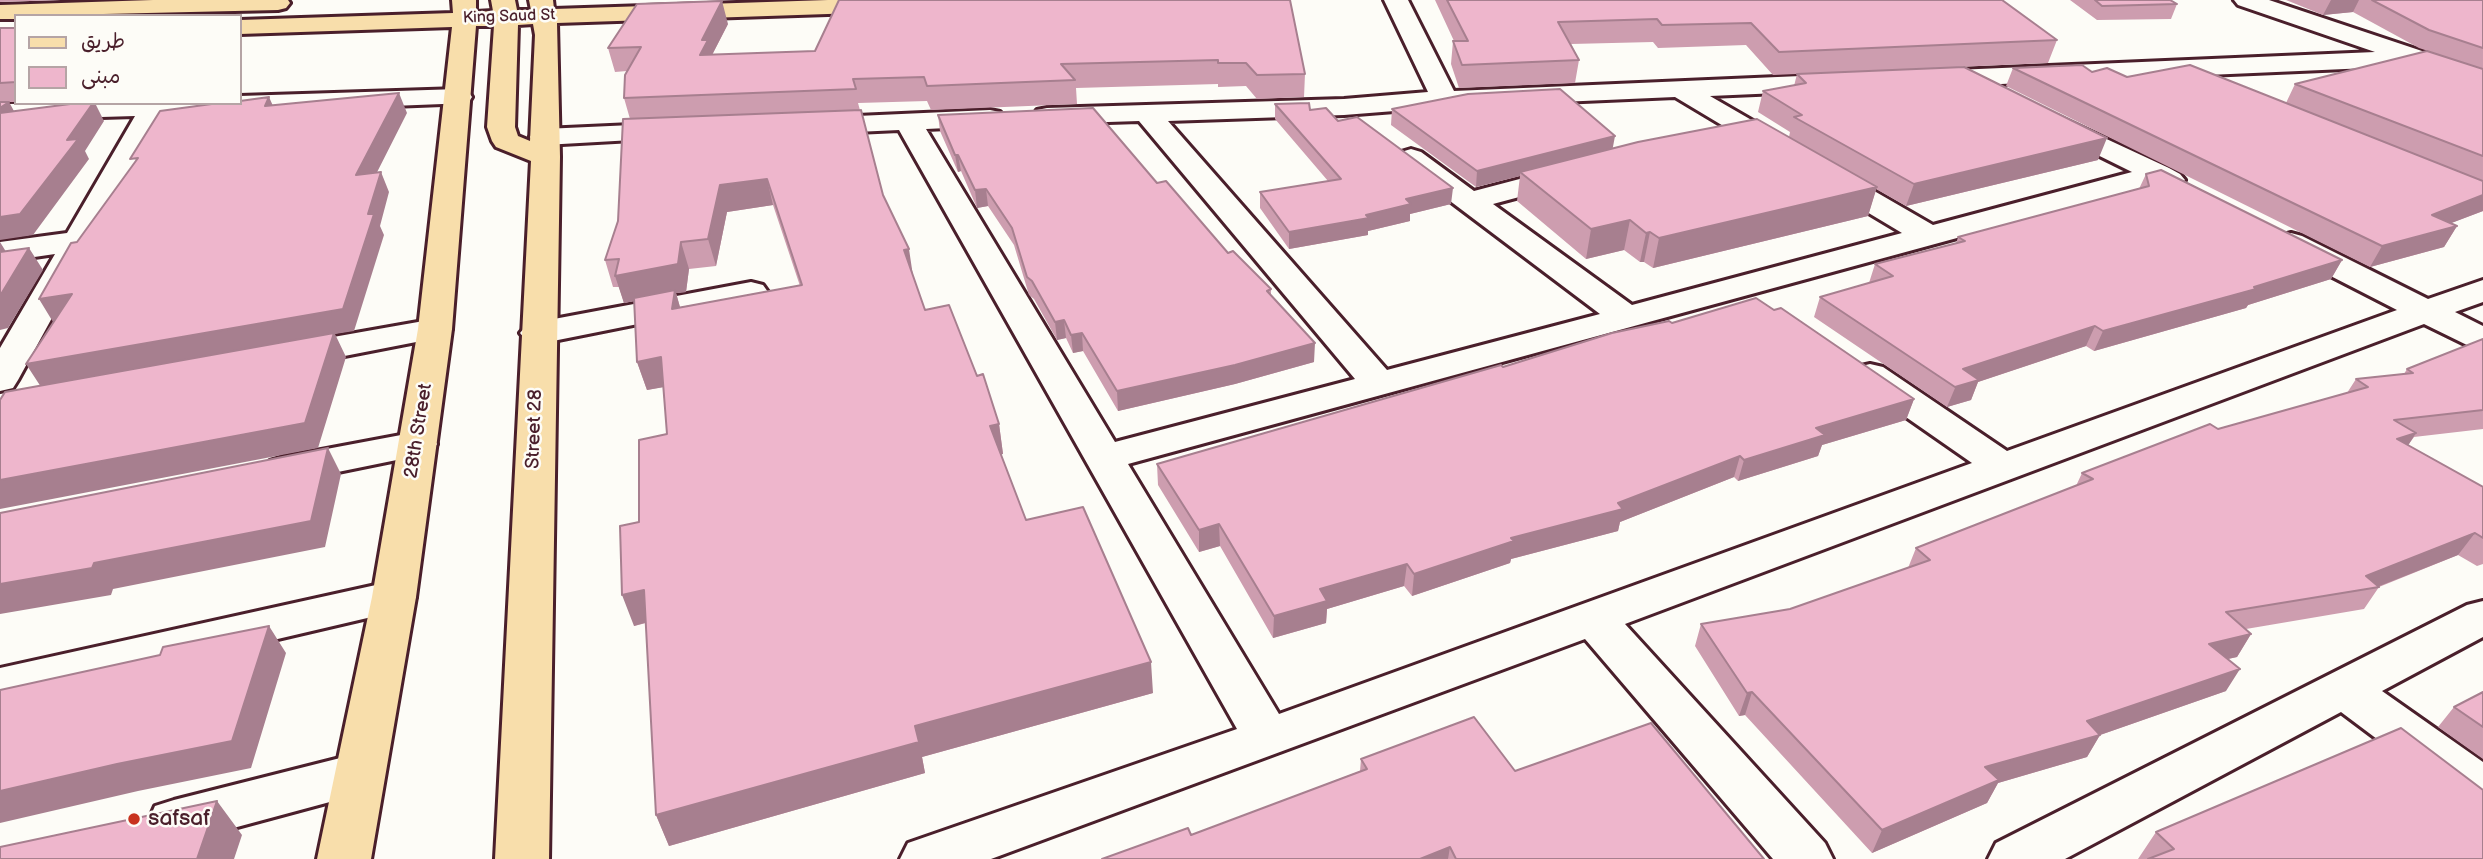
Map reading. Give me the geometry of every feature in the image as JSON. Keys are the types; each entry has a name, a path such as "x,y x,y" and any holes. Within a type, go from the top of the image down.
{"main road":[{"path":"53,11 141,0"},
{"path":"164,6 198,0"},
{"path":"0,12 295,2"},
{"name":"King Saud St","path":"242,27 464,9 907,4"},
{"name":"Street 28","path":"522,859 545,147 547,35 542,8"},
{"name":"28th Street","path":"344,859 394,597 435,329 464,9"},
{"path":"505,9 501,127 506,141 545,147"}],"street":[{"path":"1396,0 1445,99"},
{"path":"2246,0 2483,81"},
{"path":"1909,80 2419,58"},
{"path":"2171,69 2233,94"},
{"path":"1963,77 2195,193"},
{"path":"782,127 1344,107 1445,99 1868,81"},
{"path":"1680,89 1928,236"},
{"path":"242,104 458,97"},
{"path":"0,112 215,105"},
{"path":"0,380 154,107"},
{"path":"1344,107 1626,317"},
{"path":"1146,112 1378,384"},
{"path":"908,122 1268,738"},
{"path":"1706,138 1746,128"},
{"path":"545,147 698,130"},
{"path":"1470,201 1601,166"},
{"path":"1104,458 2159,174"},
{"path":"2268,230 2483,340"},
{"path":"0,252 78,241"},
{"path":"1742,286 1776,310"},
{"path":"927,859 986,850 1268,738 2483,290"},
{"path":"538,333 751,292"},
{"path":"258,361 435,329"},
{"path":"1844,357 2004,467"},
{"path":"242,478 417,444"},
{"path":"0,686 394,597"},
{"path":"2015,859 2483,617"},
{"path":"1593,618 1806,859"},
{"path":"2344,689 2483,790"},
{"path":"125,835 360,774"}],"building":[{"path":"839,0 1290,0 1305,74 1257,75 1246,63 1218,63 1218,60 1061,64 1075,80 927,86 924,77 853,79 856,89 624,98 625,75 641,47 608,48 637,4 722,1 702,40 708,40 700,55 815,51"},
{"path":"1447,0 2002,0 2057,40 1779,52 1751,23 1662,25 1657,19 1558,22 1579,60 1462,65 1453,41 1468,41"},
{"path":"2095,0 2170,0 2177,4 2102,6"},
{"path":"2372,0 2483,0 2483,48 2429,30"},
{"path":"0,28 14,28 14,82 0,83"},
{"path":"2427,51 2483,69 2483,156 2295,84"},
{"path":"2082,65 2092,72 2107,68 2127,77 2190,65 2483,181 2483,195 2432,215 2457,226 2382,246 2013,68"},
{"path":"1964,67 2107,138 1914,184 1794,117 1802,115 1763,91 1806,83 1797,74"},
{"path":"1560,89 1615,136 1477,171 1392,109 1468,94"},
{"path":"399,93 356,175 381,172 368,214 374,214 343,309 26,364 72,294 39,299 71,243 77,242 138,158 130,159 160,111 204,105 242,105 242,101 269,97 265,106"},
{"path":"1309,103 1310,110 1326,108 1338,121 1357,117 1453,188 1406,199 1411,204 1366,215 1369,218 1289,232 1260,192 1341,179 1275,104"},
{"path":"62,105 92,105 67,140 78,139 20,214 0,217 0,113"},
{"path":"1093,108 1157,183 1166,181 1228,253 1233,251 1271,289 1267,291 1315,343 1235,365 1117,391 1082,333 1071,335 1064,320 1055,322 1032,281 1027,277 1012,228 986,189 975,190 958,155 955,155 938,115"},
{"path":"861,110 883,195 909,249 904,250 925,310 949,305 977,376 983,374 999,424 990,426 1026,520 1083,507 1151,662 915,726 919,742 656,815 644,590 622,595 620,526 639,522 639,440 667,434 661,357 637,362 634,298 675,290 672,309 802,285 767,179 720,185 708,239 681,242 678,264 615,276 619,259 605,260 618,221 623,119"},
{"path":"1757,119 1877,187 1659,238 1650,232 1646,233 1630,220 1591,229 1520,172 1638,142"},
{"path":"2161,170 2342,260 2254,287 2256,289 2103,331 2095,326 1963,369 1979,380 1955,387 1820,297 1893,276 1875,264 1965,241 1958,237 2149,186 2146,174"},
{"path":"29,248 0,296 0,252"},
{"path":"1756,298 1774,310 1781,308 1914,399 1816,428 1825,435 1744,460 1740,456 1618,503 1623,509 1511,538 1514,541 1414,574 1407,564 1320,589 1327,601 1274,616 1219,524 1199,530 1157,464 1501,365 1503,367 1612,333 1669,321 1672,323"},
{"path":"334,333 305,423 0,480 0,400 5,392"},
{"path":"2483,339 2483,410 2394,420 2416,433 2397,439 2483,487 2483,538 2475,533 2366,576 2379,587 2226,612 2251,634 2209,644 2240,669 2087,721 2100,735 1985,767 1999,780 1882,830 1752,692 1747,693 1701,624 1790,609 1930,560 1916,548 2093,479 2082,473 2210,424 2218,429 2368,387 2356,379 2413,373 2407,369"},
{"path":"328,448 311,521 94,563 92,568 0,584 0,513"},
{"path":"269,626 232,741 0,791 0,690 160,655 163,647"},
{"path":"2483,692 2483,727 2454,707"},
{"path":"1474,717 1515,771 1651,723 1764,859 1456,859 1450,847 1420,859 1102,859 1188,828 1191,835 1367,769 1361,759"},
{"path":"2401,728 2483,790 2483,859 2148,859 2174,849 2156,832"},
{"path":"217,801 197,859 0,859 0,847"}],"place":[{"name":"safsaf","path":"134,819"}]}
